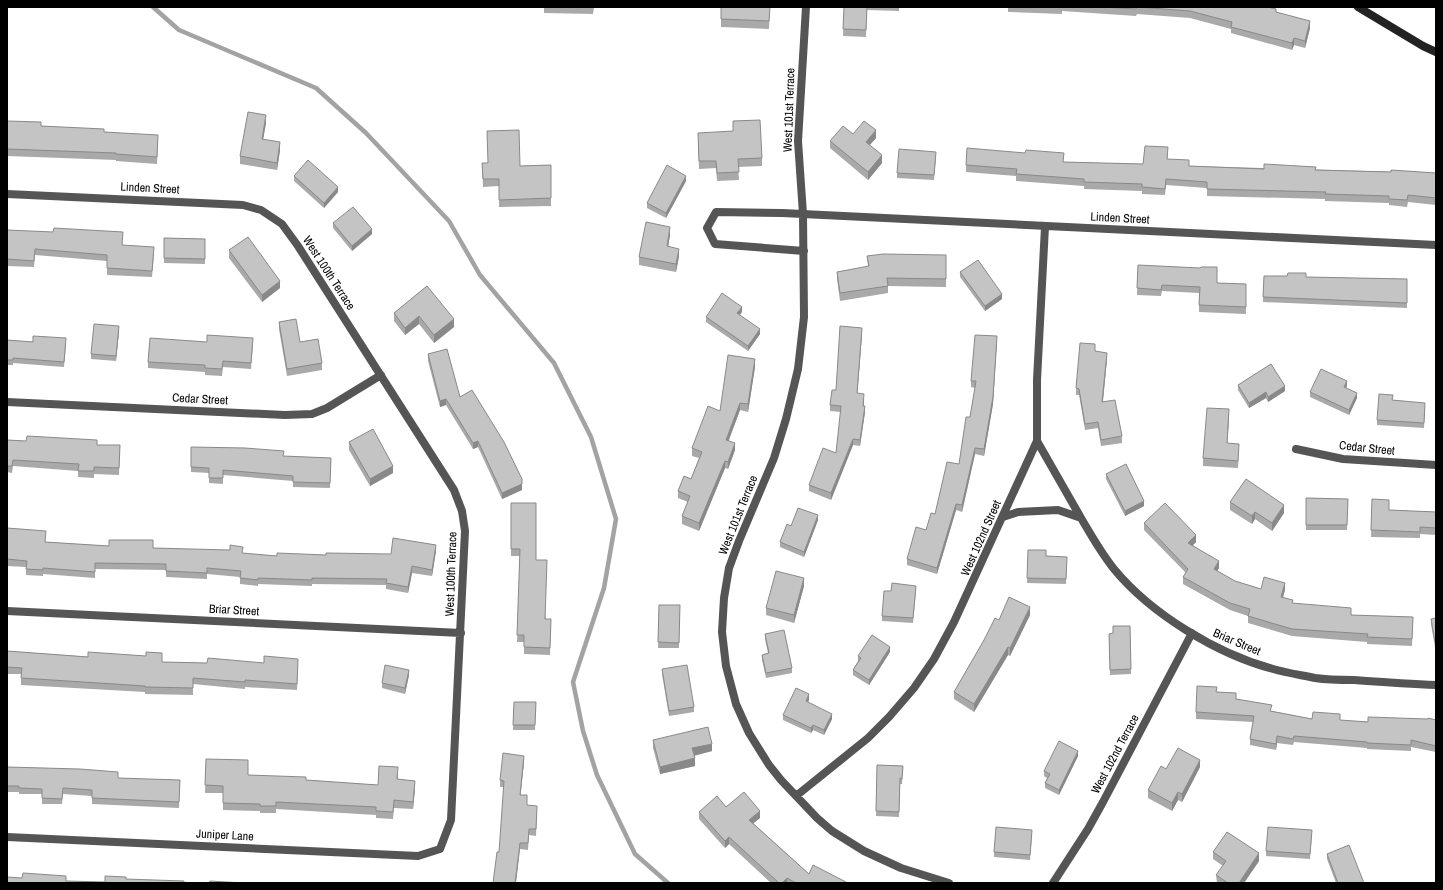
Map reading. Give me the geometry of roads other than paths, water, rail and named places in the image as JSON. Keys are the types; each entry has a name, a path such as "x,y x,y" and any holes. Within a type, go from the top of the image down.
{"main road":[{"path":"1358,7 1423,46 1436,52"}],"street":[{"name":"West 101st Terrace","path":"806,7 798,141 804,251 804,317 798,369 786,419 774,458 739,541 730,568 724,598 722,632 726,666 736,704 749,733 780,780 817,818 832,830 864,850 901,868 949,883"},
{"name":"Linden Street","path":"7,194 243,205 261,210 282,224 286,229"},
{"path":"803,214 716,212 707,228 715,244 804,251"},
{"name":"Linden Street","path":"803,214 1436,245"},
{"name":"West 102nd Street","path":"796,796 868,738 889,717 914,688 934,659 954,622 1037,441 1037,380 1045,226"},
{"name":"West 100th Terrace","path":"286,229 454,490 462,511 465,532 451,820 440,849"},
{"name":"Cedar Street","path":"7,402 285,415 312,414 327,408 381,375"},
{"name":"Briar Street","path":"1037,441 1093,538 1114,569 1137,593 1161,613 1192,633 1214,646 1273,669 1317,678 1436,685"},
{"name":"Cedar Street","path":"1296,449 1343,459 1436,465"},
{"path":"1003,517 1018,512 1058,510 1081,518"},
{"name":"Briar Street","path":"7,611 460,633"},
{"name":"West 102nd Terrace","path":"1052,883 1088,829 1192,633"},
{"name":"Juniper Lane","path":"7,837 418,856 440,849"}],"waterway":[{"path":"153,7 179,30 316,88 366,133 449,221 480,275 554,363 591,437 616,519 604,588 573,682 583,731 597,775 635,854 668,883"}]}
